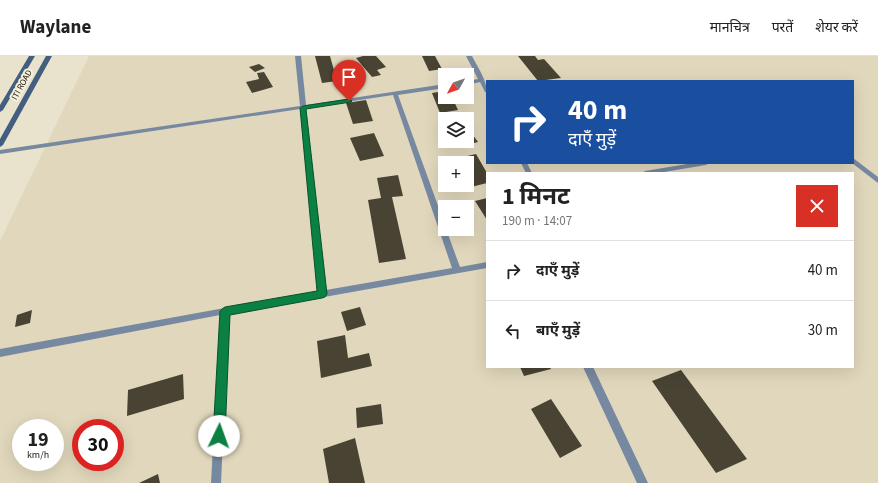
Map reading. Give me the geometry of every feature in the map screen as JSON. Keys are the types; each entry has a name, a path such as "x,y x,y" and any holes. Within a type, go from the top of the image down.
{"street":[{"name":"ITI ROAD","path":"0,110 32,56"},
{"name":"ITI ROAD","path":"0,145 49,56"},
{"path":"298,56 322,294"},
{"path":"469,56 486,89"},
{"path":"474,81 482,80"},
{"path":"0,152 438,87"},
{"path":"395,94 457,270"},
{"path":"854,161 878,181"},
{"path":"651,172 700,164"},
{"path":"0,353 225,311 486,265"},
{"path":"216,483 225,311"},
{"path":"588,368 643,483"}],"shaded area":[{"path":"89,56 878,56 878,483 0,483 0,241"}],"building":[{"path":"315,56 330,56 337,81 322,83"},
{"path":"363,56 376,56 386,67 377,70 381,75 372,77 356,58"},
{"path":"422,56 435,56 441,68 429,71"},
{"path":"518,56 535,56 538,60 544,59 561,78 537,80"},
{"path":"259,64 265,68 255,72 249,67"},
{"path":"264,72 273,87 252,93 246,82 259,79 257,73"},
{"path":"438,92 438,104 455,104 458,110 440,112 432,93"},
{"path":"366,100 373,121 353,124 346,103"},
{"path":"374,133 384,156 360,161 350,138"},
{"path":"474,137 478,142 474,143"},
{"path":"476,154 486,172 486,183 474,186 474,156 467,156"},
{"path":"398,175 403,196 392,197 406,259 379,263 368,200 381,198 377,178"},
{"path":"486,198 486,218 475,201"},
{"path":"360,307 366,325 347,331 341,312"},
{"path":"32,310 30,323 15,327 17,315"},
{"path":"345,335 348,358 369,353 372,366 321,378 317,341"},
{"path":"520,368 551,369 524,376"},
{"path":"681,370 747,459 716,473 652,381"},
{"path":"183,374 184,399 127,416 128,390"},
{"path":"551,399 582,446 560,458 531,409"},
{"path":"381,404 383,424 357,428 356,408"},
{"path":"355,438 365,483 329,483 323,449"},
{"path":"158,474 160,483 139,483"}],"route":[{"path":"219,436 225,311 322,294 303,108 349,101"}]}
